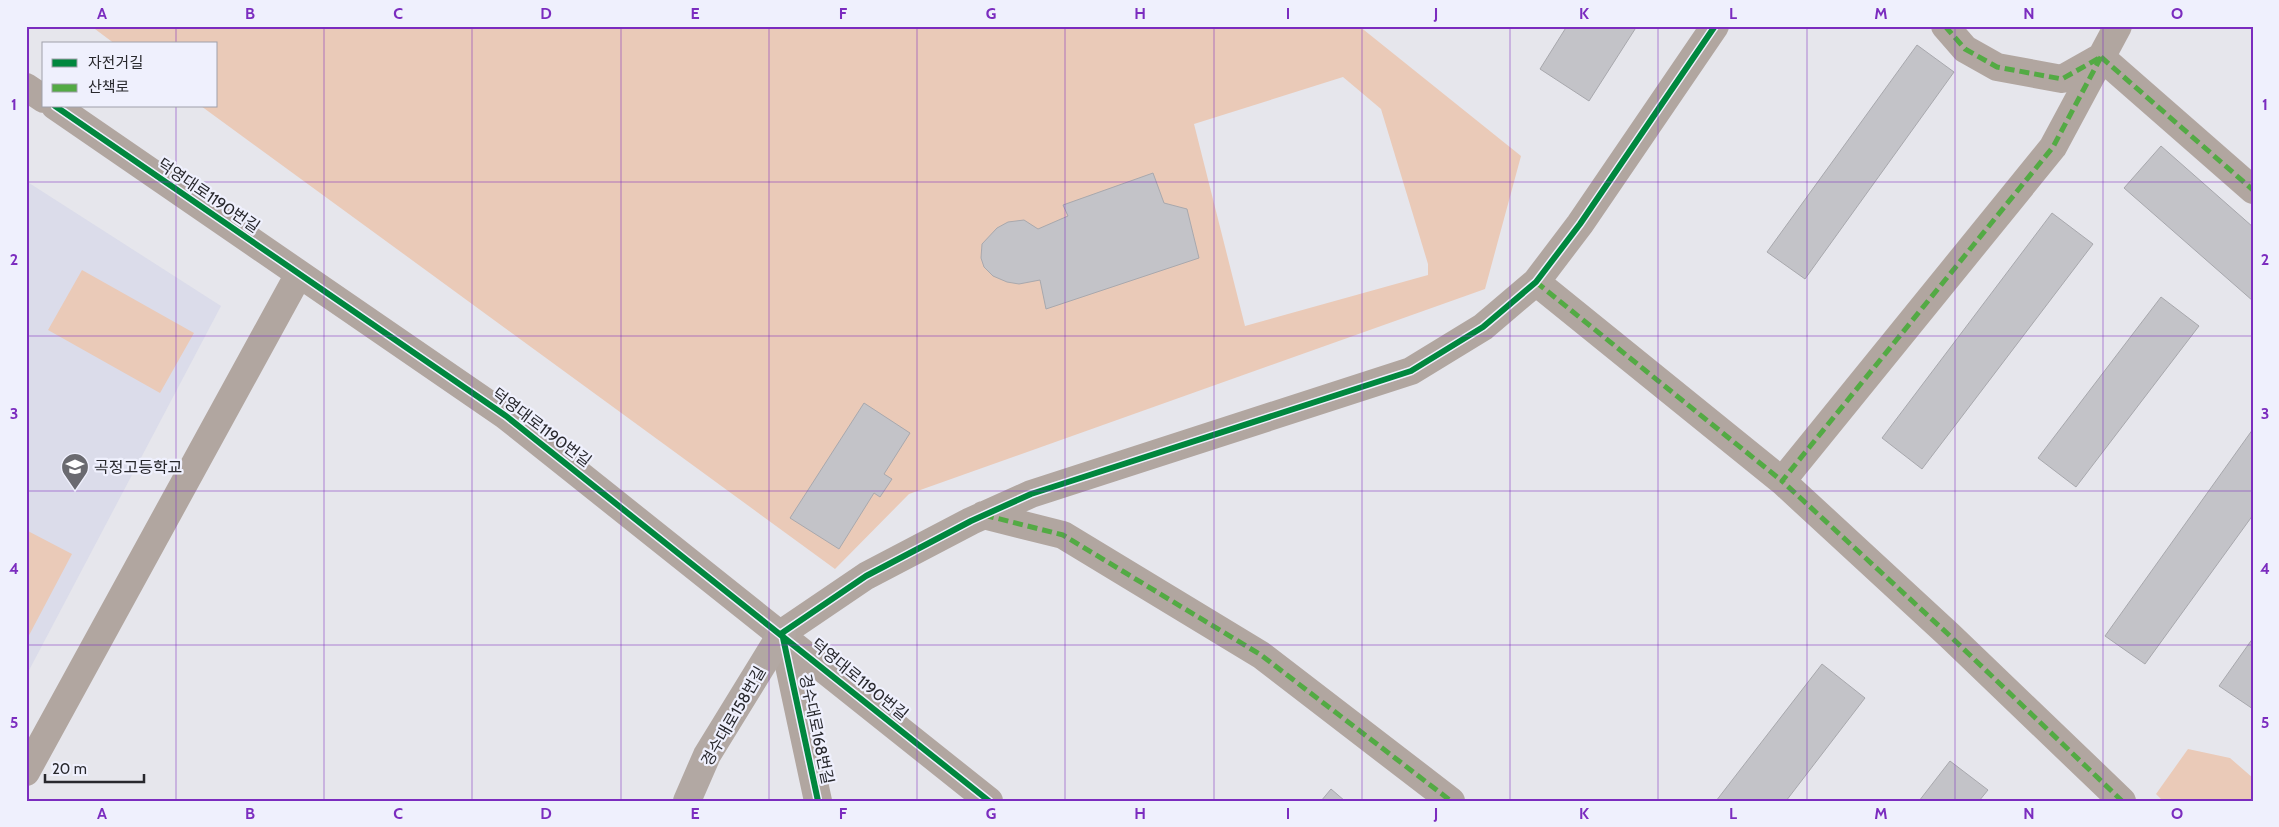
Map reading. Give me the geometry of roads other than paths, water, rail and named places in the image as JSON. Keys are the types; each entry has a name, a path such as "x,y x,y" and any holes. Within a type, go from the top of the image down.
{"main road":[{"name":"경수대로158번길","path":"687,801 708,755 782,633"}],"street":[{"path":"782,633 866,576 983,515 1040,491 1411,371 1483,327 1536,282 1580,224 1715,26"},
{"path":"1945,26 1965,49 1997,67 2062,79 2101,57"},
{"path":"1782,481 2053,147 2118,26"},
{"path":"2101,57 2253,190"},
{"path":"26,86 42,97"},
{"name":"덕영대로1190번길","path":"58,108 506,416 782,633 989,801"},
{"path":"26,772 299,274"},
{"path":"1536,282 1782,481 1949,635 2122,801"},
{"path":"983,515 1063,535 1253,650 1451,801"},
{"name":"경수대로168번길","path":"782,633 818,801"}],"place":[{"name":"곡정고등학교","path":"75,491"}]}
